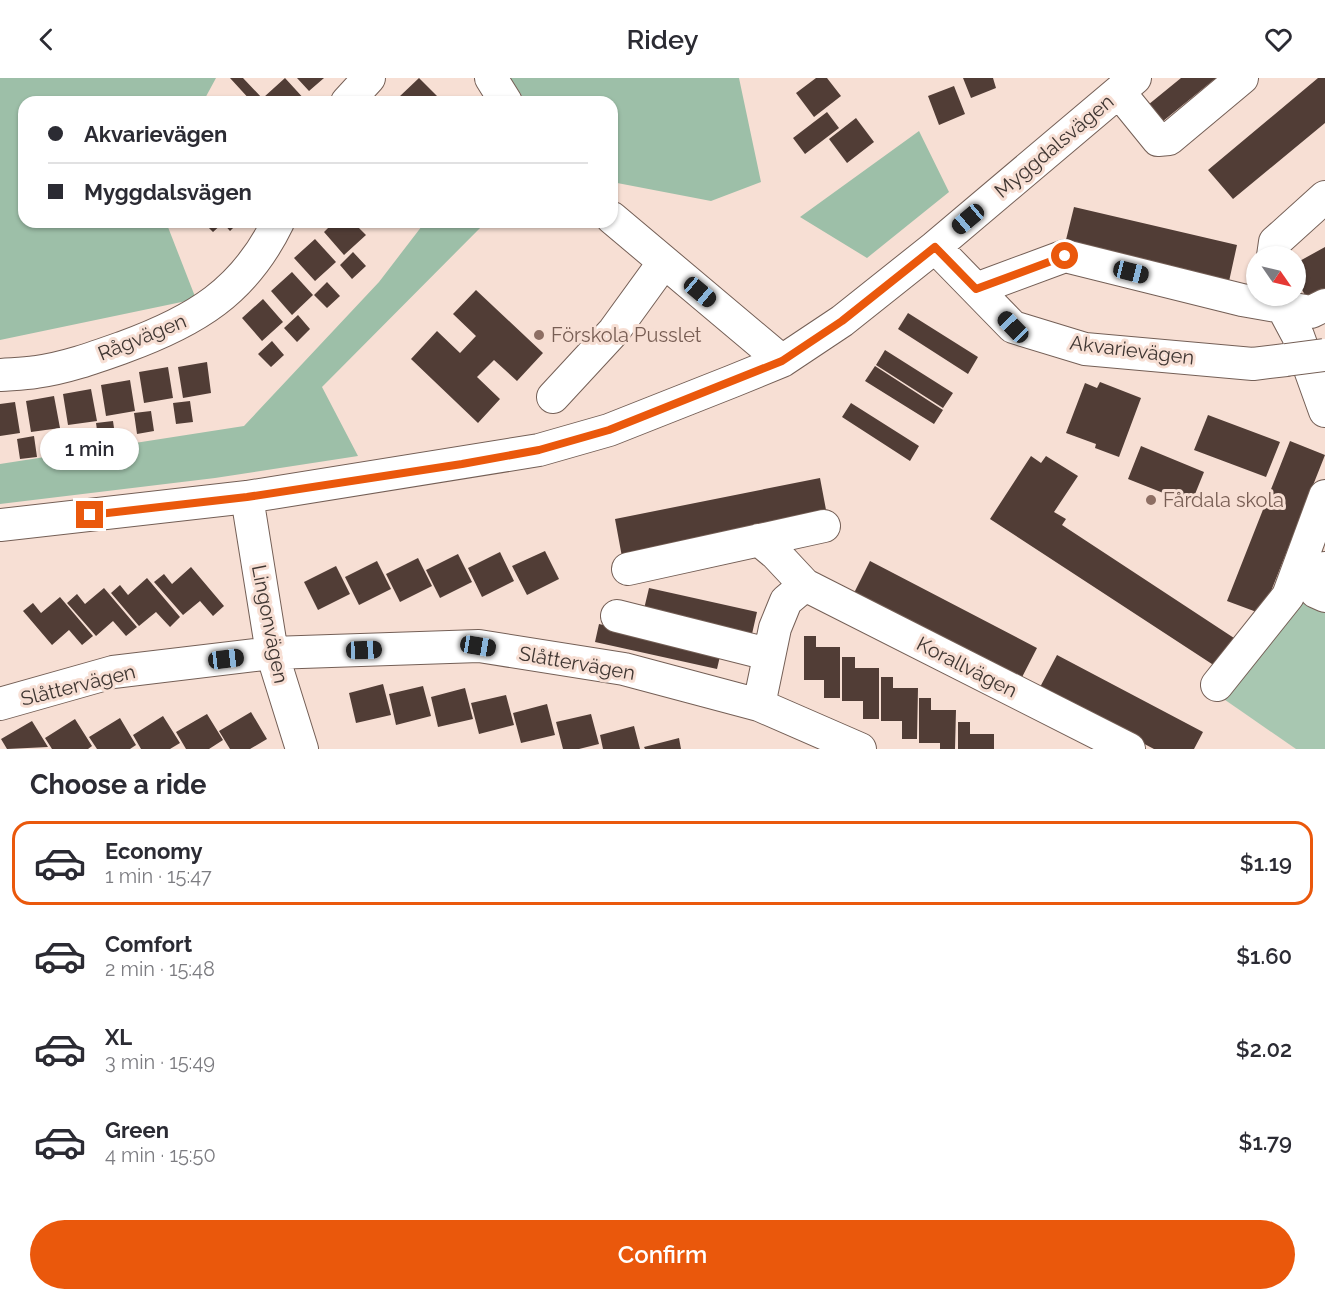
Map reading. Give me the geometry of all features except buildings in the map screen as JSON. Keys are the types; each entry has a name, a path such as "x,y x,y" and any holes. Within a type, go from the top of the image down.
{"street":[{"path":"352,96 369,78"},
{"path":"490,78 502,96"},
{"path":"1127,85 1158,140 1169,139 1242,78"},
{"name":"Myggdalsvägen","path":"0,525 247,497 539,450 609,430 782,361 842,321 935,247 1127,85"},
{"path":"1274,246 1275,242 1325,197"},
{"path":"618,223 782,361"},
{"name":"Rågvägen","path":"0,375 38,372 96,357 161,333 191,319 246,274 266,248 275,228"},
{"name":"Akvarievägen","path":"935,247 1013,327 1085,349 1253,364 1324,355"},
{"path":"976,289 1065,256 1246,300"},
{"path":"553,397 614,331 664,262"},
{"path":"1293,306 1311,312 1325,305"},
{"path":"1283,306 1298,336 1325,411"},
{"path":"1217,685 1313,588 1325,496"},
{"name":"Lingonvägen","path":"247,497 272,653 302,749"},
{"path":"628,569 825,526"},
{"name":"Korallvägen","path":"759,540 776,554 805,585 1129,749"},
{"path":"759,705 775,628 786,601 805,585"},
{"path":"617,616 768,654"},
{"name":"Slåttervägen","path":"0,704 113,672 272,653 478,646 624,669 759,705 860,749"}],"green space":[{"path":"0,78 216,78 206,96 18,96 18,228 168,228 196,299 0,340"},
{"path":"510,78 739,78 761,182 711,201 618,183 618,96 522,96"},
{"path":"919,131 949,192 867,258 800,217"},
{"path":"420,228 480,228 322,387 358,456 215,478 0,504 0,464 244,426 379,282"},
{"path":"1303,603 1325,612 1325,749 1296,749 1218,695"}],"place":[{"name":"Förskola Pusslet","path":"539,335"},
{"name":"Fårdala skola","path":"1151,500"}],"route":[{"path":"90,515 247,497 539,450 609,430 782,361 842,321 935,247 976,289 1065,256"}]}
